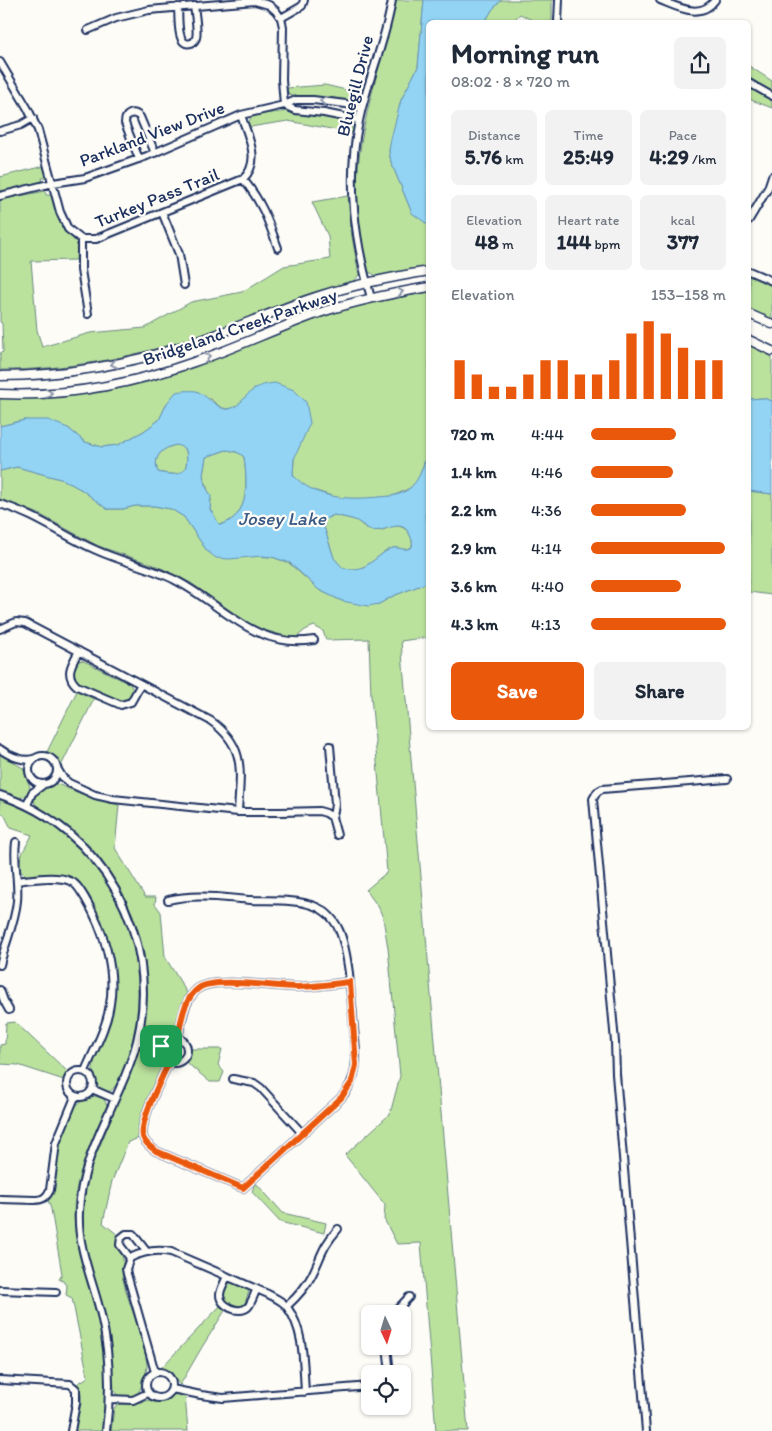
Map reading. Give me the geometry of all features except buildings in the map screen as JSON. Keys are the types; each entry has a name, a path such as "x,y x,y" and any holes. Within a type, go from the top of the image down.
{"main road":[{"name":"Bridgeland Creek Parkway","path":"0,376 46,374 114,364 225,332 321,295 366,282 426,272"},
{"name":"Bridgeland Creek Parkway","path":"0,394 32,394 82,390 118,384 194,362 326,311 371,298 426,288"},
{"path":"751,315 772,324"},
{"path":"751,341 772,351"}],"street":[{"path":"281,18 302,6 304,0"},
{"name":"Bluegill Drive","path":"371,298 357,243 353,212 353,160 359,120 392,0"},
{"path":"558,20 559,0"},
{"path":"660,0 689,11 706,9 715,0"},
{"path":"88,30 116,18 149,10 254,1 271,2 281,18 283,27 282,80 284,105"},
{"path":"178,7 180,37 182,42 190,44 196,38 194,6"},
{"path":"0,62 38,130 60,212 68,229 81,239 81,270 88,314"},
{"path":"751,84 772,96"},
{"name":"Parkland View Drive","path":"0,196 53,183 85,178 155,152 241,115 284,105 296,100 346,104 362,108"},
{"name":"Parkland View Drive","path":"284,105 295,110 324,113 359,120"},
{"path":"139,158 125,123 125,118 129,114 135,113 140,117 155,152"},
{"path":"241,115 254,158 249,173 243,179 259,200 268,217 278,248"},
{"path":"0,131 21,125 33,118"},
{"path":"751,217 760,204 772,178"},
{"name":"Turkey Pass Trail","path":"81,239 96,239 243,179"},
{"path":"162,212 179,254 184,285"},
{"path":"751,273 772,281"},
{"path":"0,504 30,515 99,551 143,566 175,580 203,597 236,621 258,633 292,642 314,640"},
{"path":"0,629 12,623 21,622 211,721 227,734 233,743 239,760 238,812"},
{"path":"78,651 69,672 72,682 77,686 121,705 131,702 141,684"},
{"path":"330,746 335,804 332,817 337,835"},
{"path":"0,749 19,758 29,760 41,756 49,758 56,764 63,778 70,783"},
{"path":"19,758 37,782 60,781 70,783 103,797 238,812 319,811 332,817"},
{"path":"27,804 32,793 31,764 37,758"},
{"path":"32,793 55,776 57,768"},
{"path":"646,1431 616,1074 615,1042 593,799 597,792 602,789 727,779"},
{"path":"0,795 27,804 59,824 90,853 116,888 128,912 137,942 143,978 141,1021 137,1041 83,1176 78,1214 80,1235 105,1334 109,1365 110,1399 106,1431"},
{"path":"0,965 16,912 17,881 14,856 16,842"},
{"path":"17,881 63,879 74,883 87,902 100,928 110,966 111,1001 105,1023 85,1071"},
{"path":"168,900 188,896 296,902 317,907 330,916 340,930 346,949 356,1073 345,1094 243,1188 156,1151 146,1142 143,1136 144,1125 169,1062"},
{"path":"178,1037 185,1007 195,992 201,987 218,983 294,987 350,982"},
{"path":"0,990 9,1010"},
{"path":"169,1037 178,1037 184,1041 187,1052 181,1061 176,1063 169,1062 162,1056 161,1046 164,1040 169,1037"},
{"path":"137,1041 161,1046"},
{"path":"85,1071 93,1081 92,1089 85,1097 75,1097 67,1090 67,1079 74,1072 85,1071"},
{"path":"233,1079 254,1083 261,1088 302,1134"},
{"path":"92,1089 114,1099"},
{"path":"0,1199 40,1200 48,1194 56,1143 75,1097"},
{"path":"286,1306 306,1285 326,1242 338,1229"},
{"path":"130,1258 120,1245 121,1238 126,1234 133,1234 147,1252"},
{"path":"155,1372 127,1274 127,1264 130,1258 157,1250 171,1252 227,1276 268,1294 286,1306 297,1324 299,1332 305,1392"},
{"path":"227,1276 220,1297 223,1302 234,1309 241,1310 250,1305 256,1289"},
{"path":"0,1290 56,1292"},
{"path":"402,1305 409,1298"},
{"path":"155,1372 165,1373 172,1382 172,1388 166,1397 155,1399 148,1393 145,1386 149,1376 155,1372"},
{"path":"0,1380 70,1384 76,1389 76,1403 70,1431"},
{"path":"172,1388 223,1398 361,1387"},
{"path":"110,1399 133,1400 148,1393"}],"green space":[{"path":"396,0 424,0 418,67 401,100 389,151 391,162 412,213 426,222 426,268 377,276 369,272 363,252 357,208 358,164 365,121"},
{"path":"501,0 552,0 552,20 532,20 520,14 514,20 486,20"},
{"path":"751,67 772,81 772,91 751,79"},
{"path":"325,85 363,94 356,102 329,97 291,96 287,88"},
{"path":"751,89 772,101 772,108 751,100"},
{"path":"290,111 320,114 347,120 351,122 350,127 354,128 353,133 288,121 250,127 248,123 253,115"},
{"path":"45,166 46,177 42,178 43,181 0,191 0,177"},
{"path":"45,191 46,195 51,195 57,217 63,229 77,243 76,260 31,261 37,330 42,347 90,333 145,328 191,302 242,292 284,266 330,259 328,236 312,202 348,196 351,231 359,275 354,281 299,297 212,331 153,350 77,365 0,370 0,353 3,352 2,323 0,322 0,200"},
{"path":"751,277 772,286 772,320 751,310"},
{"path":"426,293 426,457 418,480 410,488 393,496 363,499 338,498 301,484 293,475 294,459 252,391 238,405 228,409 217,405 211,399 167,403 159,420 144,431 118,445 102,447 85,442 68,428 25,420 0,426 0,397 109,387 355,306"},
{"path":"751,345 772,354 772,401 763,398 751,399"},
{"path":"176,445 182,446 186,450 187,458 184,469 177,474 158,472 156,467 157,458 166,448"},
{"path":"226,450 236,452 244,457 246,487 242,506 237,514 230,521 220,525 210,510 211,500 203,475 206,457"},
{"path":"17,467 64,480 82,490 107,509 154,506 171,509 184,517 207,551 272,557 289,563 319,590 342,601 379,604 393,596 426,583 426,637 401,641 468,1431 436,1431 421,1243 397,1244 384,1219 385,1205 345,1155 390,1114 400,1076 388,948 383,918 379,908 366,890 387,872 371,696 369,639 326,640 323,631 314,626 305,630 297,637 292,638 261,629 248,623 191,583 157,566 98,546 37,513 0,500 0,471"},
{"path":"751,491 772,494 772,595 751,592"},
{"path":"334,515 356,520 366,528 382,531 392,526 401,527 410,535 412,547 406,549 392,548 359,568 342,568 334,558 324,527 324,522 327,518"},
{"path":"82,660 130,684 133,690 129,700 118,703 77,682 73,675 74,670 77,662"},
{"path":"77,691 94,699 59,770 54,759 46,754"},
{"path":"0,754 23,768 30,787 26,796 19,798 0,791"},
{"path":"57,784 94,799 119,805 115,848 145,897 156,897 155,904 161,912 165,957 187,993 173,1032 157,1041 148,1040 143,1036 147,1000 146,972 138,932 132,912 123,894 113,876 88,844 68,826 35,804 38,792 44,787"},
{"path":"0,799 21,808 54,827 78,847 98,869 114,895 126,922 134,951 138,981 137,1011 127,1062 121,1077 109,1092 99,1087 94,1079 93,1069 95,1058 112,1012 115,995 114,971 101,920 85,889 75,879 64,875 29,876 20,871 21,857 32,835 11,828 4,814 0,814"},
{"path":"15,1022 69,1073 64,1080 18,1065 0,1064 0,1045 5,1044 6,1023"},
{"path":"144,1047 157,1055 161,1071 140,1122 139,1138 128,1142 112,1181 103,1223 118,1235 116,1243 123,1260 123,1279 143,1343 147,1364 144,1379 138,1393 132,1397 124,1398 115,1393 114,1389 106,1320 85,1243 83,1205 84,1192 91,1167 138,1051"},
{"path":"190,1049 222,1049 218,1065 224,1072 220,1082 210,1082 186,1062"},
{"path":"95,1096 104,1099 107,1106 80,1174 74,1214 76,1239 100,1328 104,1357 105,1402 102,1431 73,1431 81,1401 80,1390 77,1384 88,1377 72,1298 66,1295 67,1286 59,1279 62,1274 51,1209 47,1197 59,1143 74,1107 82,1101"},
{"path":"255,1182 283,1213 326,1223 324,1233 280,1222 252,1192"},
{"path":"231,1283 249,1291 245,1303 241,1306 232,1306 224,1300 223,1293 227,1285"},
{"path":"221,1305 226,1309 180,1385 170,1373 161,1368"},
{"path":"180,1394 185,1395 188,1431 111,1431 114,1408 118,1404 132,1404 149,1400 160,1402"}],"water":[{"path":"424,0 501,0 486,20 426,20 426,223 412,213 391,162 389,151 401,100 418,67"},
{"name":"Josey Lake","path":"275,383 294,390 306,402 310,423 294,459 293,475 311,489 344,498 367,498 400,494 411,487 417,479 426,458 426,583 393,596 379,604 368,606 342,601 319,590 290,563 262,556 229,559 216,558 207,551 184,517 171,509 154,506 135,506 123,509 107,509 82,490 64,480 17,467 0,471 0,426 25,420 48,420 68,428 85,442 102,447 118,445 144,431 159,420 167,403 176,392 196,391 221,408 229,409 237,406 250,392 264,385","holes":["176,445 186,450 187,458 184,469 177,474 158,472 156,462 160,454 166,448","226,450 236,452 244,457 246,487 245,497 237,514 230,521 220,525 210,510 211,496 205,485 203,475 206,457","334,515 352,519 376,531 397,526 402,527 410,535 412,547 407,549 392,548 360,568 343,568 334,558 324,527 324,522 327,518"]},
{"path":"763,398 772,401 772,494 751,491 751,399"}],"route":[{"path":"350,982 356,1073 348,1090 243,1188 156,1151 146,1142 143,1136 144,1125 169,1062 162,1056 161,1046 164,1040 169,1037 178,1037 185,1007 190,998 201,987 209,984 304,987 350,982"}]}
